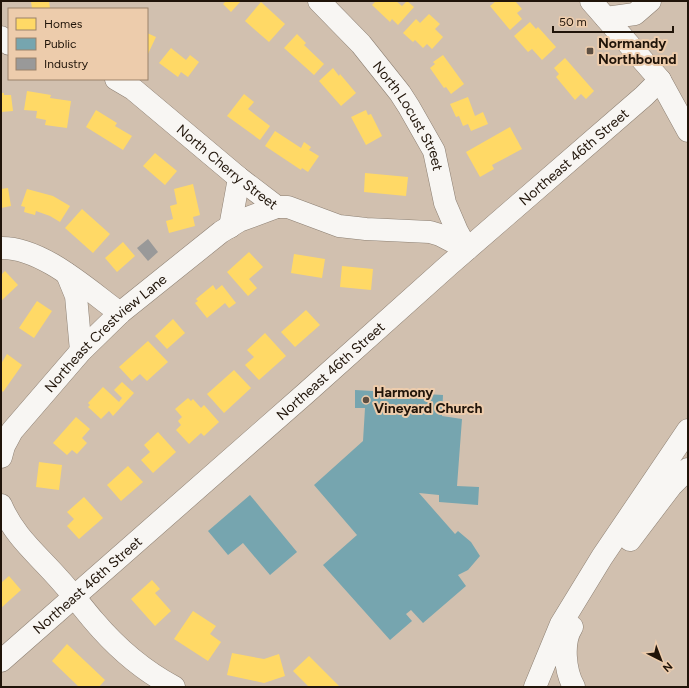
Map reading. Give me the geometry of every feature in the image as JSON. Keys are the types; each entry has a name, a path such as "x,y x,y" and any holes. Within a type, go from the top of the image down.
{"main road":[{"name":"North Locust Street","path":"319,1 361,44 400,92 409,107 434,151 445,203 457,231 467,249"},
{"path":"591,1 610,9 635,14 650,1"},
{"path":"610,9 660,80 688,131"},
{"name":"North Cherry Street","path":"118,80 133,88 239,178 277,207 288,207 339,226 430,232 467,249"},
{"path":"660,80 688,101"},
{"name":"Northeast 46th Street","path":"1,661 306,393 467,249 644,96 660,80"},
{"path":"230,227 239,178"},
{"name":"Northeast Crestview Lane","path":"1,457 4,446 12,432 81,351 120,313 212,239 239,221 277,207"},
{"path":"430,232 449,212"},
{"path":"1,248 16,249 38,256 67,274 120,313"},
{"path":"67,274 76,296 81,351"},
{"path":"535,687 561,624 602,557 688,430"},
{"path":"574,687 567,673 565,654 570,631 627,545 670,486 688,469"},
{"path":"1,505 13,529 74,596 94,622 116,645 140,665 174,687"}],"building: Homes":[{"path":"31,1 49,1 50,8 32,8"},
{"path":"226,1 241,1 231,12 223,4"},
{"path":"376,1 396,1 402,6 407,1 414,7 398,25 392,19 390,22 372,5"},
{"path":"496,1 515,1 522,9 517,13 522,19 510,30 490,6"},
{"path":"261,2 285,24 269,42 245,21"},
{"path":"429,14 440,24 435,29 443,37 432,49 427,44 423,48 415,40 413,42 403,33 416,19 420,23"},
{"path":"530,22 536,29 538,27 556,47 542,60 532,49 528,52 514,36"},
{"path":"148,33 156,37 148,54"},
{"path":"297,34 306,43 304,45 324,64 314,75 284,48"},
{"path":"171,48 186,60 190,55 199,62 188,77 181,72 178,77 159,63"},
{"path":"443,55 464,84 451,94 446,87 444,88 430,68 435,64 433,62"},
{"path":"565,58 594,91 586,99 581,94 575,100 556,77 559,74 554,68"},
{"path":"333,68 356,93 341,106 319,81"},
{"path":"27,91 51,95 50,98 71,101 67,128 45,125 46,120 36,118 37,111 24,110"},
{"path":"1,93 4,93 4,95 11,95 13,111 1,112"},
{"path":"244,94 254,102 248,109 270,126 260,140 227,116"},
{"path":"468,97 475,116 483,112 488,124 471,131 468,124 463,126 459,116 456,117 450,104"},
{"path":"96,110 117,123 115,126 132,136 123,150 86,127"},
{"path":"366,110 368,115 371,114 382,136 366,145 351,117"},
{"path":"510,127 522,149 492,165 494,169 480,177 466,152"},
{"path":"275,131 301,148 304,142 311,147 309,150 319,156 308,172 302,168 301,170 265,146"},
{"path":"155,153 177,171 165,185 143,166"},
{"path":"365,173 408,177 406,196 364,192"},
{"path":"193,184 200,215 193,217 195,226 169,233 166,221 173,219 170,206 177,204 174,189"},
{"path":"8,188 11,206 1,208 1,189"},
{"path":"27,189 53,196 70,206 60,222 50,216 36,211 35,215 24,212 25,207 21,206"},
{"path":"82,209 110,234 93,253 65,228"},
{"path":"123,242 135,256 117,272 105,258"},
{"path":"249,252 263,267 249,279 257,288 248,296 227,272"},
{"path":"294,254 325,259 322,278 291,273"},
{"path":"342,266 373,269 371,290 340,287"},
{"path":"5,271 18,285 1,301 1,275"},
{"path":"213,285 216,290 222,285 236,303 229,308 225,303 207,318 195,303 198,301 196,299"},
{"path":"37,301 52,311 34,338 19,328"},
{"path":"306,310 320,325 295,347 281,332"},
{"path":"173,319 185,333 167,349 155,336"},
{"path":"265,333 286,356 259,380 245,365 254,357 247,350"},
{"path":"148,341 168,362 147,381 140,374 132,381 119,367"},
{"path":"7,354 22,365 3,392 1,390 1,364"},
{"path":"234,370 251,388 224,413 207,394"},
{"path":"122,382 134,393 113,416 109,411 101,419 88,407 90,405 88,403 103,387 119,402 122,398 114,390"},
{"path":"188,398 191,401 193,399 201,408 204,405 219,422 204,436 201,433 189,444 176,430 181,425 178,421 182,417 175,409"},
{"path":"76,417 90,429 82,438 87,443 77,454 72,450 67,455 53,443"},
{"path":"158,432 176,452 153,473 141,460 150,452 144,445"},
{"path":"39,462 62,465 59,490 36,487"},
{"path":"128,466 143,482 121,501 107,485"},
{"path":"84,497 103,518 79,539 67,526 74,519 67,512"},
{"path":"9,576 21,590 1,608 1,583"},
{"path":"152,580 160,589 155,593 171,611 155,626 131,599"},
{"path":"193,611 216,626 210,634 221,642 208,661 174,639"},
{"path":"67,644 105,680 99,687 79,687 52,661"},
{"path":"232,653 264,659 279,654 285,676 264,683 227,675"},
{"path":"309,656 340,687 309,687 293,671"}],"building: Public":[{"name":"Harmony Vineyard Church","path":"355,390 443,395 442,416 462,419 457,486 479,487 478,505 439,502 439,495 419,493 455,534 458,531 471,542 480,556 468,570 458,575 466,586 423,623 411,610 406,614 412,621 390,640 323,565 357,535 314,485 363,441 365,408 355,408"},
{"path":"250,495 297,552 270,575 243,543 228,555 208,531"}],"building: Industry":[{"path":"148,239 158,252 148,261 137,248"}],"place":[{"name":"Normandy Northbound","path":"590,51"},
{"name":"Harmony Vineyard Church","path":"366,400"}]}
